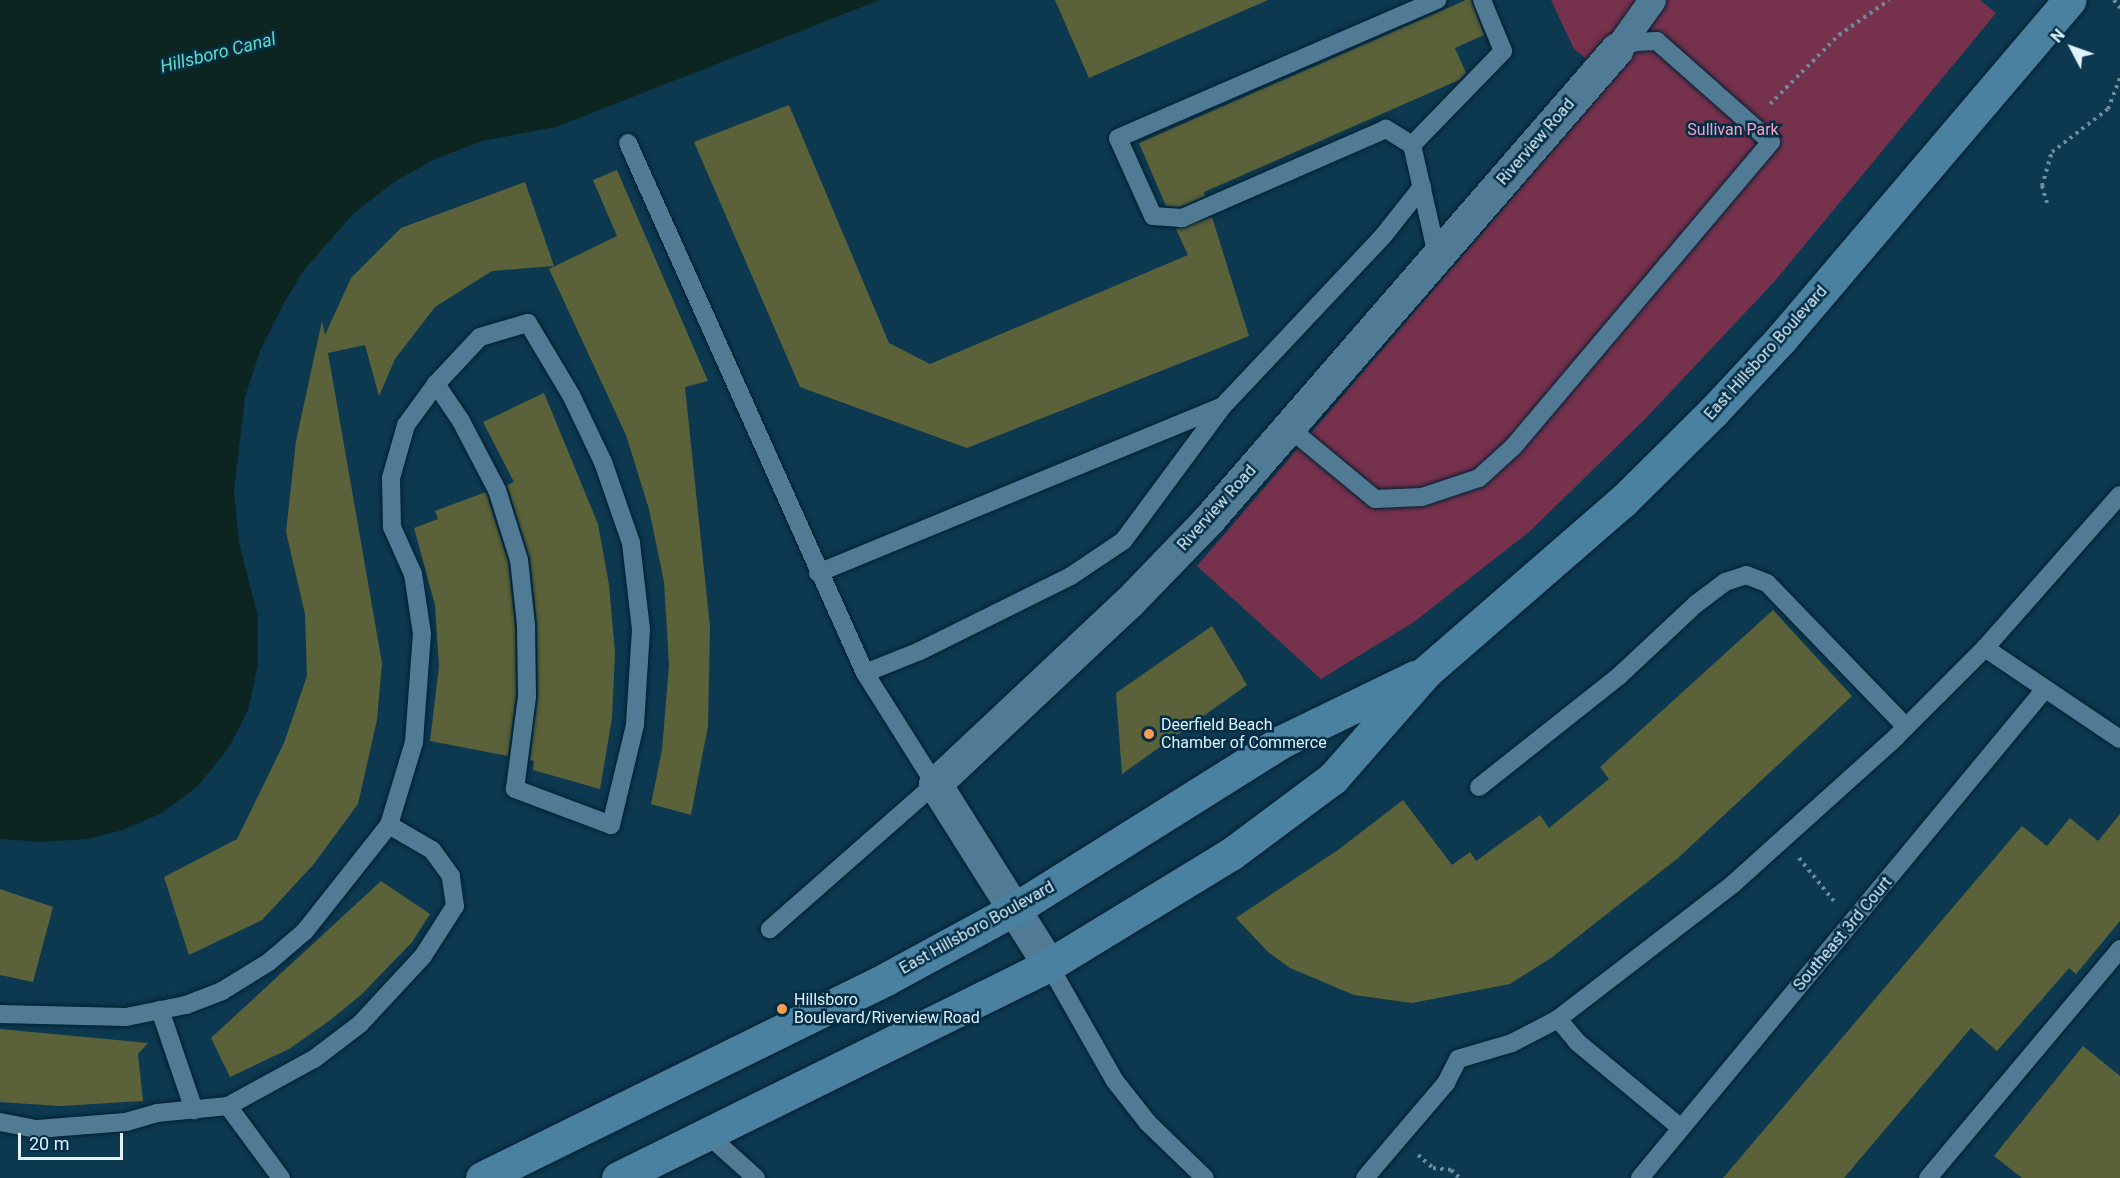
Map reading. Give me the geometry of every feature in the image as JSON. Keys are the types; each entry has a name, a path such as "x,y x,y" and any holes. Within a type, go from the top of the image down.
{"main road":[{"name":"East Hillsboro Boulevard","path":"618,1178 1049,965 1231,854 1333,778 1426,672 1623,501 1713,412 1781,339 2070,0"},
{"name":"East Hillsboro Boulevard","path":"482,1178 886,979 1015,909 1283,741 1426,672"},
{"path":"508,1178 620,1111"}],"street":[{"path":"1617,49 1652,0"},
{"name":"Riverview Road","path":"935,784 1128,603 1209,519 1617,49"},
{"path":"935,784 1049,965"}],"lane":[{"path":"1437,0 1118,138 1154,216 1182,218 1386,129 1412,145 1437,255"},
{"path":"1412,145 1503,51 1482,0"},
{"path":"1288,427 1375,499 1422,496 1479,478 1514,446 1771,142 1657,41 1636,42 1617,49"},
{"path":"628,143 818,573 865,673 935,784 770,929"},
{"path":"865,673 920,651 1071,576 1123,540 1223,406 1383,236 1422,187"},
{"path":"0,1014 126,1017 160,1010 222,991 269,962 305,931 340,891 389,825 414,742 422,634 413,574 392,527 391,478 406,425 436,384 480,337 528,323 571,395 603,462 631,543 641,629 635,725 611,825 515,789 526,696 526,625 519,560 497,490 461,421 436,384"},
{"path":"818,573 1223,406"},
{"path":"1365,1178 1446,1083 1458,1059 1512,1043 1558,1019 1733,884 1906,727 1984,648 2120,495"},
{"path":"1479,787 1618,676 1696,604 1725,582 1746,575 1767,583 1906,727"},
{"path":"1984,648 2120,739"},
{"name":"Southeast 3rd Court","path":"1640,1178 2045,689"},
{"path":"0,1122 38,1129 126,1122 157,1113 228,1106 314,1059 360,1024 423,956 455,906 451,876 432,850 389,825"},
{"path":"1928,1178 2120,949"},
{"path":"1049,965 1114,1081 1148,1124 1205,1178"},
{"path":"160,1010 194,1110"},
{"path":"1558,1019 1577,1042 1681,1128"},
{"path":"228,1106 281,1178"},
{"path":"707,1134 756,1178"}],"path":[{"path":"1751,124 1839,35 1889,0"},
{"path":"2114,0 2120,8"},
{"path":"2047,203 2042,186 2052,152 2108,109 2120,77"},
{"path":"1782,839 1827,895 1856,918"},
{"path":"1399,1138 1433,1168 1451,1170 1460,1178"}],"green space":[{"name":"Sullivan Park","path":"1551,0 1980,0 1996,13 1774,282 1646,418 1529,532 1414,622 1321,679 1197,566 1613,80 1574,49"}],"water":[{"name":"Hillsboro Canal","path":"0,0 880,0 556,127 482,141 435,159 396,181 355,212 304,270 283,305 260,351 245,397 234,491 239,543 258,616 258,665 248,710 228,749 198,786 162,813 123,830 87,839 42,842 0,839"}],"building":[{"path":"1055,0 1268,0 1089,78"},
{"path":"1466,0 1471,0 1484,35 1455,48 1466,73 1459,80 1204,192 1205,196 1180,207 1166,206 1139,143"},
{"path":"789,105 889,343 930,364 1188,255 1176,229 1212,217 1249,336 967,448 800,387 694,142"},
{"path":"617,170 708,381 685,387 710,627 708,726 691,815 651,804 662,750 669,665 664,582 649,509 626,435 549,269 617,236 593,180"},
{"path":"525,182 554,266 492,271 435,307 395,359 379,396 365,345 328,353 382,663 377,720 358,804 313,865 262,920 189,955 164,877 237,839 284,743 307,676 305,614 286,532 296,441 322,321 325,335 351,278 401,228"},
{"path":"544,393 598,524 609,585 615,653 612,718 600,789 533,770 534,761 530,760 538,696 537,625 530,559 507,485 514,482 483,422"},
{"path":"486,492 508,562 515,626 516,695 508,756 430,741 439,666 435,605 414,528 438,519 435,511"},
{"path":"1773,610 1852,696 1678,858 1551,958 1510,984 1412,1003 1354,995 1290,968 1268,952 1236,918 1338,850 1403,800 1452,865 1470,852 1476,861 1540,815 1549,828 1609,779 1600,767"},
{"name":"Deerfield Beach Chamber of Commerce","path":"1212,626 1247,685 1122,774 1116,693"},
{"path":"2120,814 2120,921 2076,974 2069,968 1997,1051 1971,1028 1844,1178 1723,1178 2022,826 2047,846 2070,818 2098,841"},
{"path":"381,881 430,914 412,942 362,994 329,1021 289,1049 230,1077 211,1038"},
{"path":"0,889 53,907 33,982 0,975"},
{"path":"0,1029 148,1043 138,1054 143,1101 60,1106 0,1102"},
{"path":"2083,1046 2120,1076 2120,1178 2022,1178 1994,1156"}],"place":[{"name":"Deerfield Beach Chamber of Commerce","path":"1149,734"},
{"name":"Hillsboro Boulevard/Riverview Road","path":"782,1009"}]}
